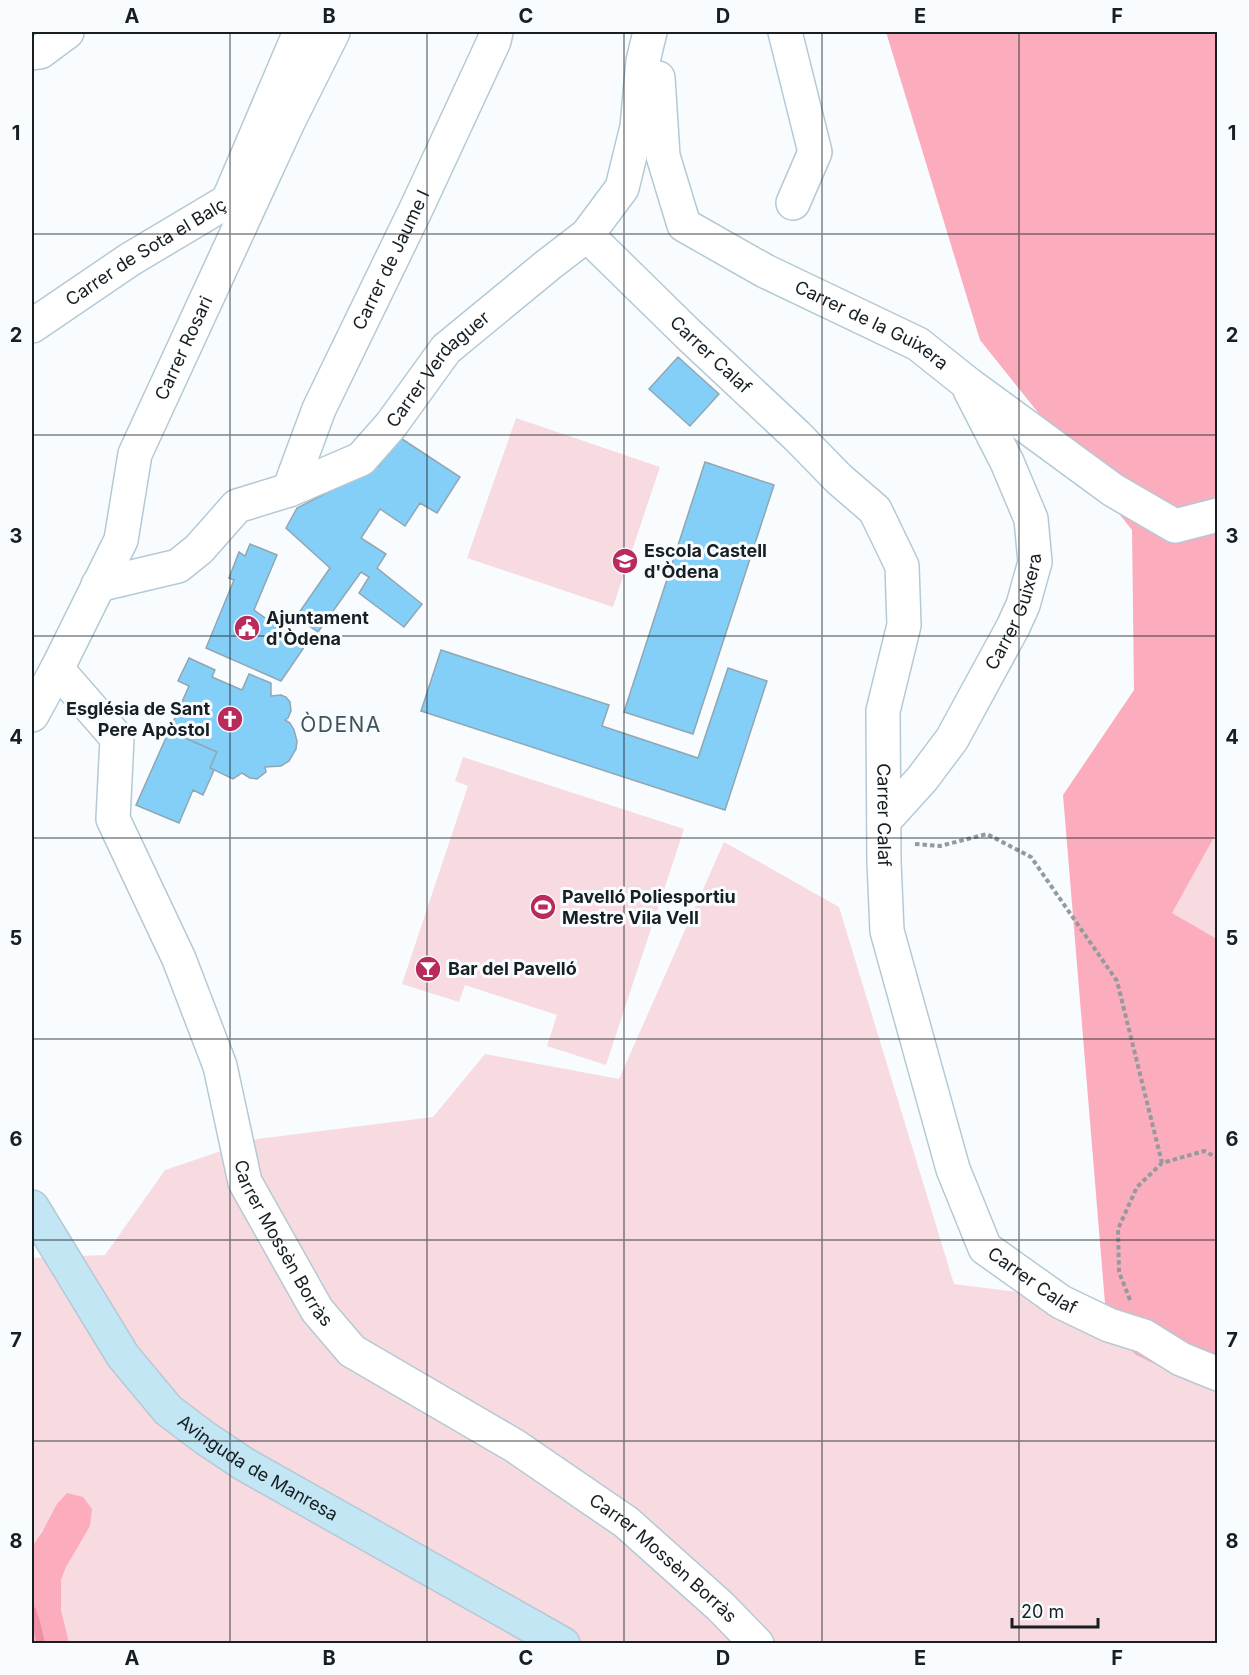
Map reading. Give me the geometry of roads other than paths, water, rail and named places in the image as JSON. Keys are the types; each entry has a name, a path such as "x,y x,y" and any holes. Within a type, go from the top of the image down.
{"street":[{"path":"32,53 40,52 67,32"},
{"name":"Carrer de Sota el Balç","path":"32,326 129,260 228,201 300,32"},
{"name":"Carrer Rosari","path":"32,715 44,666 98,585 121,540 135,454 289,120 333,32"},
{"name":"Carrer de Jaume I","path":"289,490 319,410 417,207 494,41 495,32"},
{"name":"Carrer Verdaguer","path":"98,585 178,566 199,549 237,506 289,490 361,459 391,425 446,349 548,264 587,235 622,188 637,127 643,61 652,32"},
{"name":"Carrer de la Guixera","path":"652,32 663,156 684,225 765,271 918,344 967,383 1113,490 1175,525 1218,515"},
{"path":"785,32 815,152 793,203"},
{"name":"Carrer Calaf","path":"587,235 839,479 875,510 902,566 904,625 883,711 887,931 953,1168 985,1248 1061,1302 1109,1325 1144,1336 1181,1359 1218,1374"},
{"name":"Carrer Guixera","path":"884,831 952,739 1013,627 1023,605 1035,562 1031,519 1007,462 967,383"},
{"name":"Carrer Mossèn Borràs","path":"44,666 117,738 113,819 179,959 219,1066 245,1182 317,1310 351,1351 515,1446 626,1522 720,1606 757,1644"},
{"name":"Avinguda de Manresa","path":"32,1208 123,1356 168,1410 244,1464 563,1644"}],"waterway":[{"path":"32,1610 41,1644"}],"place":[{"name":"Escola Castell d'Òdena","path":"625,561"},
{"name":"Ajuntament d'Òdena","path":"247,628"},
{"name":"Església de Sant Pere Apòstol","path":"230,719"},
{"name":"Pavelló Poliesportiu Mestre Vila Vell","path":"543,907"},
{"name":"Bar del Pavelló","path":"428,969"}],"district":[{"name":"ÒDENA","path":"341,725"}]}
